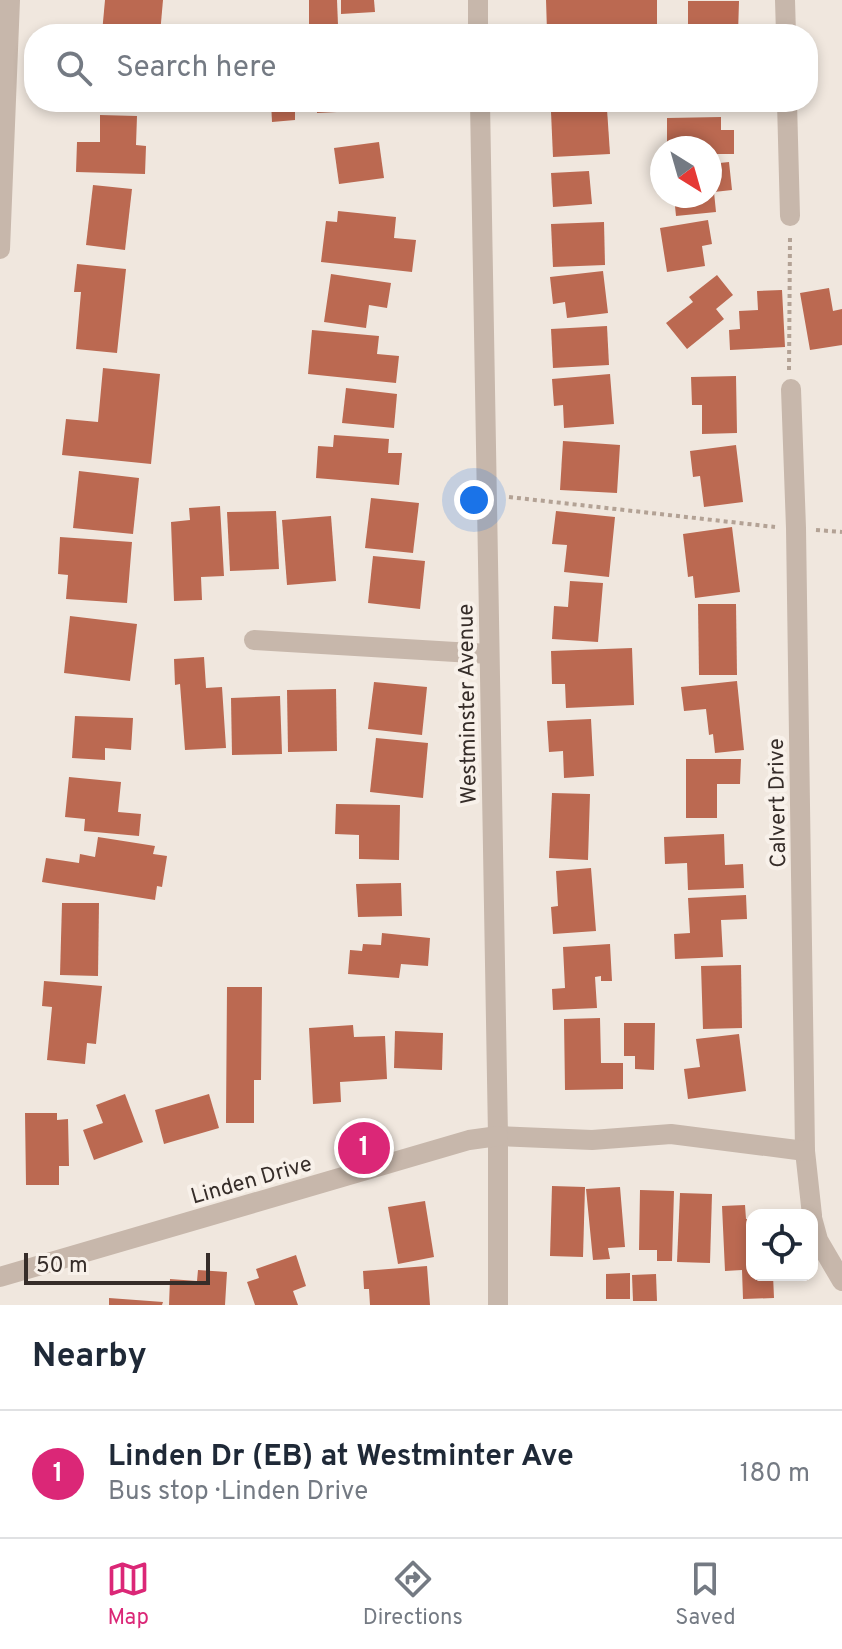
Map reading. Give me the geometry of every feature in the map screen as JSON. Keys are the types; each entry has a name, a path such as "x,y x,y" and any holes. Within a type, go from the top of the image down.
{"street":[{"path":"0,249 10,0"},
{"path":"478,0 478,24"},
{"path":"785,0 786,24"},
{"name":"Westminster Avenue","path":"480,112 498,1136 498,1305"},
{"path":"787,112 790,216"},
{"name":"Calvert Drive","path":"791,389 797,560 805,1151 811,1209"},
{"path":"254,640 489,654"},
{"name":"Linden Drive","path":"0,1277 469,1140 498,1136 592,1140 671,1134 805,1151"},
{"name":"Calvert Drive","path":"818,1240 842,1281"}],"path":[{"path":"790,216 791,389"},
{"path":"506,497 781,528"},
{"path":"816,530 842,532"}],"building":[{"path":"105,0 163,0 161,24 103,24"},
{"path":"309,0 337,0 338,24 309,24"},
{"path":"341,0 374,0 375,12 341,14"},
{"path":"546,0 657,0 657,24 547,24"},
{"path":"688,1 739,1 738,24 688,24"},
{"path":"272,112 295,112 295,120 272,122"},
{"path":"551,112 607,112 610,154 553,157"},
{"path":"100,115 137,116 136,145 146,146 145,174 76,172 77,142 100,142"},
{"path":"721,117 721,130 734,130 734,154 722,154 722,136 667,136 667,118"},
{"path":"379,142 384,178 339,184 334,148"},
{"path":"729,162 732,190 722,191 722,163"},
{"path":"589,171 592,204 553,207 551,173"},
{"path":"93,185 132,189 125,250 86,245"},
{"path":"675,208 716,208 716,212 676,216"},
{"path":"338,211 396,217 394,238 416,240 412,272 321,262 326,221 337,222"},
{"path":"708,220 712,244 702,246 705,266 667,272 660,228"},
{"path":"604,222 605,265 553,267 551,224"},
{"path":"77,264 126,269 117,353 76,349 81,292 74,292"},
{"path":"603,271 608,313 567,318 565,302 553,304 550,277"},
{"path":"331,274 391,283 387,308 369,305 366,328 324,322"},
{"path":"717,275 733,295 716,309 724,319 687,349 666,323 693,302 689,297"},
{"path":"829,288 833,311 842,309 842,345 810,350 800,293"},
{"path":"782,290 785,347 730,350 729,330 740,329 739,311 758,310 757,291"},
{"path":"607,326 609,365 553,368 551,329"},
{"path":"312,330 379,336 377,354 399,356 396,383 308,374"},
{"path":"103,368 160,374 151,464 62,455 66,419 98,422"},
{"path":"610,374 614,424 564,428 563,405 554,406 552,379"},
{"path":"736,376 737,433 702,434 702,405 692,405 691,377"},
{"path":"346,388 397,394 394,428 342,423"},
{"path":"334,435 389,439 388,453 402,453 399,485 316,478 318,446 333,447"},
{"path":"563,441 620,445 617,493 560,490"},
{"path":"736,445 743,502 704,507 700,476 693,477 690,451"},
{"path":"79,471 139,478 133,534 73,528"},
{"path":"371,498 419,503 413,553 365,548"},
{"path":"220,506 224,576 201,577 202,600 174,601 171,522 190,520 189,508"},
{"path":"276,511 279,569 230,571 227,512"},
{"path":"556,511 615,517 609,577 564,572 567,545 552,544"},
{"path":"331,516 336,581 287,585 282,520"},
{"path":"732,527 740,592 695,598 693,576 688,577 683,534"},
{"path":"60,537 132,542 127,603 66,599 68,575 58,574"},
{"path":"373,556 425,561 420,609 368,603"},
{"path":"570,581 603,583 598,642 552,639 554,606 568,607"},
{"path":"698,604 736,604 737,675 699,675"},
{"path":"70,616 137,624 130,681 64,673"},
{"path":"632,648 634,705 566,708 565,684 552,684 551,651"},
{"path":"204,657 206,688 222,687 226,748 185,750 180,684 175,685 174,659"},
{"path":"737,681 744,750 715,753 706,709 684,711 681,687"},
{"path":"374,682 427,687 422,735 368,729"},
{"path":"336,689 337,751 288,752 287,690"},
{"path":"280,696 282,754 232,755 231,698"},
{"path":"75,716 133,718 131,750 105,748 105,760 72,758"},
{"path":"591,719 594,776 564,778 563,751 549,752 547,721"},
{"path":"376,738 428,743 423,798 370,792"},
{"path":"686,759 741,759 740,784 717,784 717,818 686,818"},
{"path":"69,777 121,782 118,812 141,814 139,836 84,831 85,819 65,817"},
{"path":"552,793 590,794 588,860 549,858"},
{"path":"336,804 400,805 399,860 359,859 359,835 335,834"},
{"path":"724,834 725,865 743,864 744,888 688,890 687,863 665,864 664,837"},
{"path":"98,837 155,846 153,854 167,856 162,887 157,886 155,900 42,882 46,858 79,863 80,854 95,857"},
{"path":"591,868 596,931 553,934 551,907 558,906 556,871"},
{"path":"401,883 402,916 358,917 356,884"},
{"path":"746,895 747,919 721,920 723,957 675,959 674,934 690,933 688,898"},
{"path":"62,903 99,903 98,976 60,975"},
{"path":"382,933 430,938 428,966 401,964 399,978 348,974 350,950 362,951 363,944 381,945"},
{"path":"610,944 612,981 601,981 601,976 595,977 597,1008 553,1010 552,989 565,988 563,947"},
{"path":"741,965 742,1028 703,1029 701,966"},
{"path":"44,981 102,986 96,1044 87,1043 85,1064 47,1060 52,1007 42,1006"},
{"path":"227,987 262,987 261,1080 254,1080 254,1123 226,1123"},
{"path":"600,1018 601,1063 623,1063 623,1089 565,1090 564,1019"},
{"path":"624,1023 655,1023 654,1070 635,1069 635,1056 624,1056"},
{"path":"353,1025 354,1037 385,1036 387,1079 340,1082 341,1102 313,1104 309,1028"},
{"path":"395,1031 443,1033 442,1070 394,1068"},
{"path":"739,1034 746,1091 688,1099 684,1069 700,1067 696,1039"},
{"path":"125,1094 143,1142 94,1160 83,1130 103,1123 96,1105"},
{"path":"209,1094 219,1128 164,1144 155,1110"},
{"path":"25,1113 57,1113 57,1120 68,1119 69,1166 59,1166 59,1185 26,1185"},
{"path":"552,1186 585,1187 583,1257 550,1256"},
{"path":"620,1187 625,1247 608,1248 610,1259 593,1260 586,1189"},
{"path":"640,1190 674,1191 672,1261 657,1261 657,1250 639,1250"},
{"path":"680,1193 712,1194 710,1263 677,1262"},
{"path":"425,1201 434,1257 398,1264 388,1207"},
{"path":"745,1205 746,1281 773,1281 774,1298 743,1299 742,1270 725,1271 722,1206"},
{"path":"296,1255 306,1286 293,1291 298,1305 255,1305 247,1282 259,1278 256,1269"},
{"path":"427,1266 430,1305 370,1305 369,1289 364,1289 363,1271"},
{"path":"198,1270 227,1272 225,1305 169,1305 170,1279 197,1281"},
{"path":"630,1273 630,1299 606,1299 606,1274"},
{"path":"656,1274 657,1301 633,1301 632,1275"},
{"path":"109,1298 163,1302 162,1305 109,1305"}],"place":[{"name":"Linden Dr (EB) at Westminter Ave","path":"364,1148"}]}
